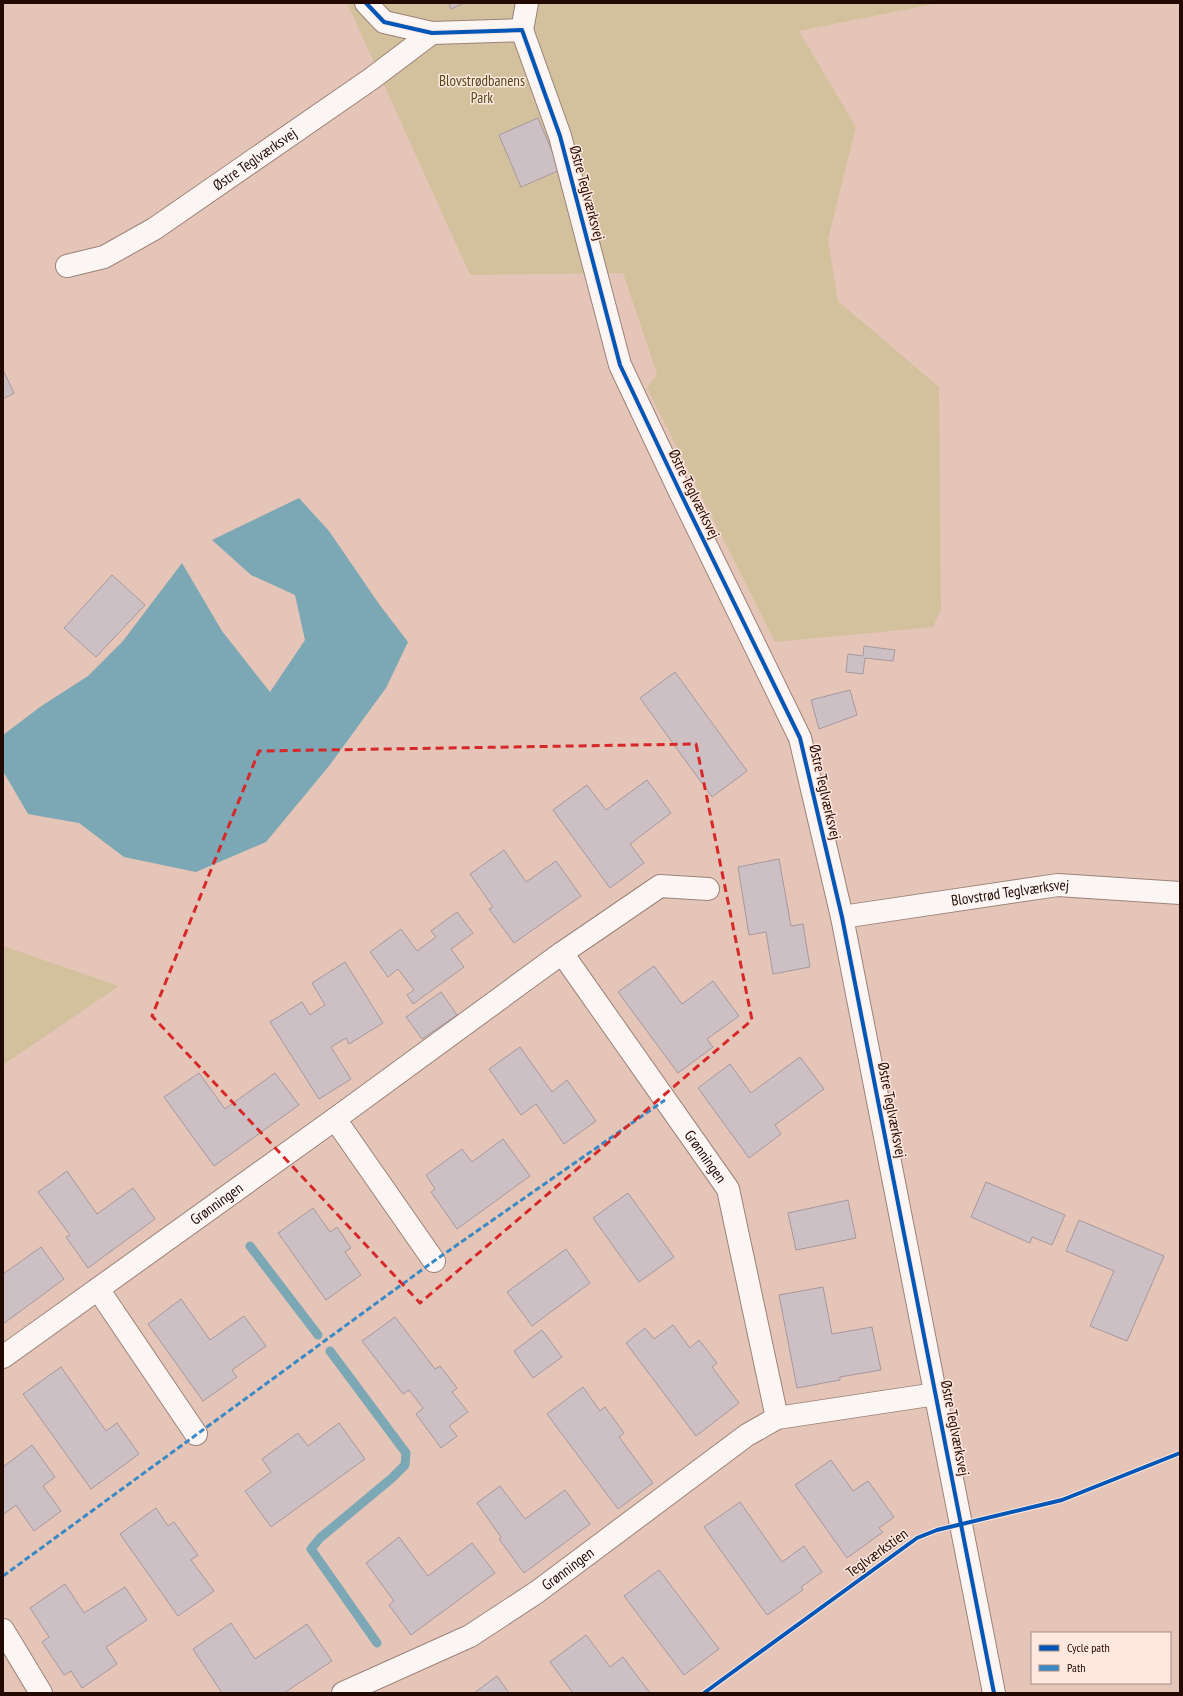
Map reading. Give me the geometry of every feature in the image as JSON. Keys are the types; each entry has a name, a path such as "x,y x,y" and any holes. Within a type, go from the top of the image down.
{"street":[{"path":"366,3 384,22 432,33 522,30 527,3"},
{"name":"Østre Teglværksvej","path":"522,30 560,136 620,365 800,738 842,917 994,1693"},
{"name":"Østre Teglværksvej","path":"67,266 104,257 154,230 371,79 432,33"},
{"name":"Blovstrød Teglværksvej","path":"842,917 1058,885 1180,893"},
{"name":"Grønningen","path":"3,1357 335,1119 562,953 660,886 708,889"},
{"name":"Grønningen","path":"562,953 728,1189 777,1418"},
{"path":"335,1119 434,1261"},
{"path":"98,1289 196,1434"},
{"name":"Grønningen","path":"343,1693 476,1632 537,1592 746,1435 777,1418 936,1394"},
{"path":"3,1630 41,1693"}],"highlighted area":[{"path":"696,744 752,1020 420,1303 152,1016 259,751"}],"green space":[{"name":"Blovstrødbanens Park","path":"347,3 939,3 799,31 856,127 828,240 838,301 939,387 941,609 933,627 775,642 647,388 657,374 623,273 470,275"},
{"path":"3,946 119,986 3,1065"}],"water":[{"path":"299,498 329,531 379,604 408,642 386,688 329,766 266,842 196,872 124,857 79,823 28,814 3,771 3,735 40,707 88,676 123,641 182,563 222,631 270,692 305,640 295,595 251,575 212,540"}],"building":[{"path":"449,3 464,3 451,9"},
{"path":"538,118 560,170 521,187 499,135"},
{"path":"3,370 14,393 3,399"},
{"path":"112,575 145,605 96,657 64,628"},
{"path":"864,646 895,650 893,661 865,658 863,674 846,672 848,654 863,656"},
{"path":"675,672 747,771 712,797 640,698"},
{"path":"850,690 857,715 819,729 811,700"},
{"path":"647,780 671,813 630,844 644,863 610,888 553,810 587,785 606,810"},
{"path":"504,850 526,882 556,861 581,896 514,943 489,909 493,907 470,874"},
{"path":"779,859 791,926 803,924 810,967 773,974 766,932 749,935 738,867"},
{"path":"457,912 473,933 451,949 464,967 413,1004 407,995 414,990 398,969 388,977 370,952 401,929 417,951 436,937 431,931"},
{"path":"345,962 383,1023 349,1044 346,1038 331,1047 351,1079 319,1099 270,1022 302,1002 310,1015 325,1005 312,983"},
{"path":"654,966 682,1004 713,981 739,1016 707,1039 713,1047 678,1073 618,992"},
{"path":"441,992 457,1015 422,1039 406,1017"},
{"path":"520,1047 552,1092 567,1080 596,1121 564,1144 536,1104 521,1115 489,1069"},
{"path":"800,1057 824,1089 775,1125 781,1134 749,1158 698,1088 730,1064 751,1093"},
{"path":"199,1073 225,1109 275,1073 299,1105 214,1166 164,1097"},
{"path":"503,1139 530,1176 457,1229 431,1192 435,1189 426,1175 462,1149 472,1162"},
{"path":"67,1171 97,1214 133,1188 155,1219 88,1268 66,1237 70,1235 38,1192"},
{"path":"986,1182 1065,1215 1052,1245 1032,1237 1030,1243 971,1217"},
{"path":"628,1193 674,1257 639,1282 593,1218"},
{"path":"848,1200 856,1238 796,1250 788,1213"},
{"path":"313,1208 330,1232 337,1227 351,1248 345,1252 361,1275 326,1300 278,1233"},
{"path":"1079,1220 1164,1256 1127,1341 1090,1326 1114,1271 1066,1251"},
{"path":"41,1247 64,1279 3,1324 3,1274"},
{"path":"566,1249 590,1283 532,1326 507,1292"},
{"path":"823,1287 832,1334 872,1327 881,1370 840,1377 840,1380 797,1388 779,1295"},
{"path":"181,1299 210,1340 244,1316 266,1346 232,1370 237,1377 203,1401 148,1324"},
{"path":"395,1317 435,1369 440,1366 457,1388 452,1392 468,1412 449,1426 457,1436 441,1448 416,1414 423,1408 409,1390 403,1394 362,1341"},
{"path":"673,1325 690,1348 699,1340 717,1363 712,1367 739,1403 696,1436 626,1343 645,1328 654,1339"},
{"path":"542,1330 562,1357 533,1378 514,1351"},
{"path":"61,1367 106,1431 117,1423 139,1454 91,1489 23,1394"},
{"path":"583,1387 600,1411 605,1407 624,1433 619,1437 653,1483 618,1509 547,1414"},
{"path":"339,1423 365,1459 271,1527 245,1491 271,1472 262,1459 298,1433 308,1446"},
{"path":"32,1445 55,1477 43,1486 61,1511 34,1531 16,1505 3,1515 3,1467"},
{"path":"831,1460 853,1491 868,1481 894,1517 879,1528 883,1532 847,1558 795,1485"},
{"path":"500,1486 525,1519 565,1490 590,1524 524,1573 499,1539 501,1537 477,1503"},
{"path":"740,1502 782,1562 804,1546 822,1572 801,1587 803,1590 767,1615 704,1527"},
{"path":"156,1508 168,1526 174,1522 198,1555 191,1560 214,1591 178,1616 120,1534"},
{"path":"399,1537 428,1576 472,1543 495,1573 411,1635 389,1605 394,1601 366,1563"},
{"path":"659,1570 719,1649 684,1675 624,1596"},
{"path":"65,1584 84,1613 125,1587 147,1620 106,1647 117,1664 82,1688 71,1671 64,1675 42,1642 49,1637 30,1608"},
{"path":"231,1623 255,1659 307,1624 332,1661 284,1693 222,1693 193,1649"},
{"path":"586,1635 610,1667 623,1657 650,1693 573,1693 550,1662"},
{"path":"497,1676 509,1693 474,1693"}],"waterway":[{"path":"250,1246 318,1335"},
{"path":"330,1351 406,1453 405,1465 392,1478 320,1538 311,1549 377,1643"}],"marked path":[{"path":"3,1576 434,1261 665,1100"}],"cycle path":[{"path":"366,3 384,22 432,33 522,30 560,136 620,365 800,738 842,917 994,1693"},
{"name":"Teglværkstien","path":"704,1693 917,1538 937,1530 1062,1500 1180,1453"}]}
